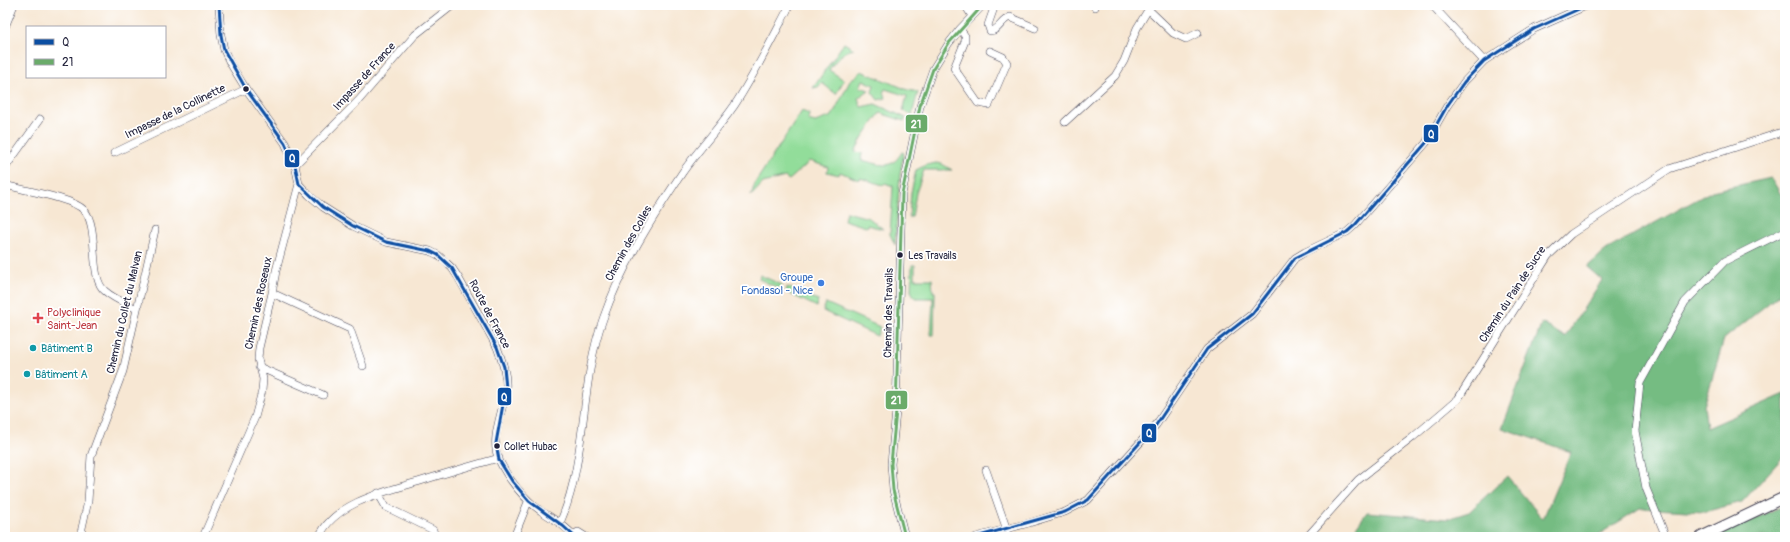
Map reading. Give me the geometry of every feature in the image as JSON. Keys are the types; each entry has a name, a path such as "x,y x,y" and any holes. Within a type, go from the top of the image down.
{"main road":[{"path":"1701,537 1785,498"}],"street":[{"path":"5,27 14,5"},
{"path":"219,5 221,34 224,50 246,89 285,143 295,165 299,184"},
{"name":"Impasse de France","path":"295,165 359,100 415,35 453,5"},
{"name":"Chemin des Colles","path":"560,523 578,464 585,404 598,337 603,319 622,274 648,227 682,173 733,107 743,91 790,5"},
{"path":"965,5 972,16"},
{"name":"Chemin des Travails","path":"905,537 893,490 891,464 896,411 902,194 911,148 926,88 939,57 960,29 983,5"},
{"path":"995,5 988,25 990,31 997,29 1006,18 1010,17 1036,28"},
{"path":"1432,5 1484,61"},
{"path":"976,537 1007,530 1077,507 1088,500 1096,493 1156,425 1207,350 1252,314 1295,258 1346,232 1355,224 1426,143 1447,106 1464,82 1484,61 1534,29 1588,5"},
{"path":"1065,122 1115,76 1124,61 1136,28 1149,7 1173,33 1186,39 1198,33"},
{"path":"960,29 965,36 965,40 954,68 978,103 989,105 1006,63 1003,58 990,51"},
{"name":"Impasse de la Collinette","path":"114,153 246,89"},
{"path":"5,168 40,119"},
{"name":"Chemin du Pain de Sucre","path":"1307,537 1358,480 1412,438 1458,399 1548,256 1571,234 1669,169 1785,131"},
{"name":"Route de France","path":"299,184 323,207 353,226 386,242 430,251 442,258 452,268 497,347 502,361 506,386 504,402 496,434 498,458 528,502 560,523 574,536 578,532 586,537"},
{"name":"Chemin des Roseaux","path":"203,537 255,417 262,391 263,379 259,367 259,348 276,271 299,184"},
{"path":"5,185 74,203 84,210 90,222 98,281 104,291 137,309"},
{"name":"Chemin du Collet du Malvan","path":"80,537 88,500 91,456 123,371 154,230"},
{"path":"1666,537 1646,488 1635,431 1640,383 1685,302 1725,261 1785,231"},
{"path":"272,293 350,329 363,366"},
{"path":"259,367 323,395"},
{"path":"319,537 334,517 378,493 498,458"},
{"path":"986,470 1007,530"},
{"path":"378,493 386,507 433,530 435,537"},
{"path":"514,537 528,502"}],"green space":[{"path":"844,43 854,49 840,56 829,70 844,80 836,94 822,83 818,87 813,88"},
{"path":"861,71 908,90 918,92 912,115 903,111 907,96 885,89 883,93 886,98 878,100 872,92 874,85 863,80 860,87 869,90 858,98 861,107 875,104 906,118 904,121 880,113 862,138 855,152 862,153 861,160 884,165 893,162 902,152 904,153 900,174 895,245 890,234 893,186 885,183 883,185 860,178 859,180 840,172 839,175 827,172 828,167 809,161 789,180 785,177 763,183 751,196 755,183 802,111 809,114 808,120 815,122 832,116 851,79"},
{"path":"936,163 942,164 952,170 924,170 916,193 912,217 909,217 911,193 916,170 926,165"},
{"path":"1771,178 1785,201 1785,290 1724,339 1704,406 1707,428 1785,394 1785,455 1742,502 1704,512 1640,508 1595,537 1349,537 1367,512 1447,519 1469,512 1507,476 1543,519 1571,452 1502,428 1542,323 1565,337 1602,280 1587,267 1606,250 1712,191"},
{"path":"846,212 869,218 883,229 867,225 866,227 844,220"},
{"path":"912,265 915,265 915,279 932,279 933,292 935,292 934,335 931,335 933,298 915,298 911,291"},
{"path":"760,275 782,285 780,289 759,279"},
{"path":"787,287 818,300 817,307 786,292"},
{"path":"826,303 880,327 877,336 823,311"},
{"path":"1785,505 1785,537 1714,537"}],"transit line":[{"name":"Q","path":"219,5 221,35 224,50 246,89 285,143 295,165 299,184 323,207 353,226 386,242 430,251 438,255 452,268 497,347 504,367 506,388 496,443 499,460 512,481 529,501 563,526 575,537"},
{"name":"21","path":"905,537 893,490 891,464 896,411 902,194 920,106 933,69 949,43 983,5"},
{"name":"Q","path":"976,537 1065,512 1088,500 1156,425 1207,349 1252,314 1295,258 1347,232 1355,225 1426,143 1447,106 1464,82 1484,61 1534,29 1588,5"}],"place":[{"name":"Les Travails","path":"900,255"},
{"name":"Groupe Fondasol - Nice","path":"821,283"},
{"name":"Polyclinique Saint-Jean","path":"38,318"},
{"name":"Bâtiment B","path":"33,348"},
{"name":"Bâtiment A","path":"27,374"},
{"name":"Collet Hubac","path":"497,446"}]}
